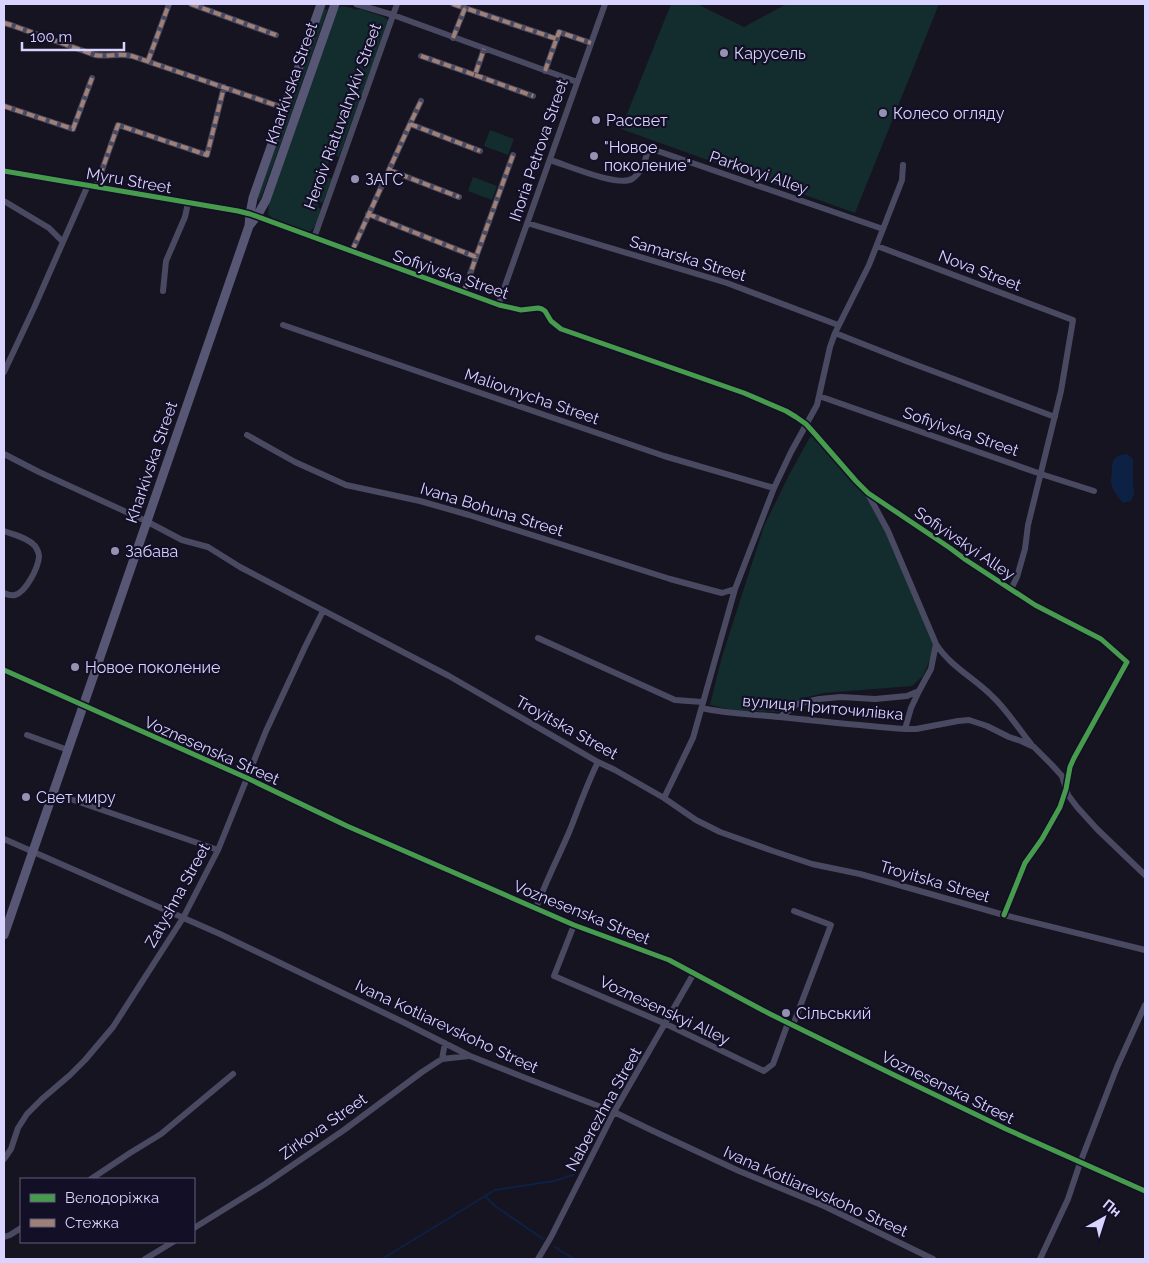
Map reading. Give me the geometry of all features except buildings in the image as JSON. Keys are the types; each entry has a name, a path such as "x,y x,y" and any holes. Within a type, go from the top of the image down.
{"street":[{"path":"148,61 169,4"},
{"path":"191,4 276,34"},
{"name":"Kharkivska Street","path":"254,215 253,198 321,4"},
{"name":"Kharkivska Street","path":"4,935 249,226 254,215 266,200 335,4"},
{"path":"356,4 393,15 576,82"},
{"name":"Heroiv Riatuvalnykiv Street","path":"314,238 397,4"},
{"path":"454,4 557,39"},
{"name":"Ihoria Petrova Street","path":"499,305 605,4"},
{"path":"453,38 465,8"},
{"path":"4,23 101,56 124,54 148,61 284,108"},
{"path":"545,71 559,32 590,43"},
{"path":"474,75 484,49"},
{"path":"421,56 533,96"},
{"path":"4,106 73,129 92,78"},
{"path":"96,187 118,125 207,155 224,87"},
{"path":"352,251 421,101"},
{"path":"410,124 480,151"},
{"name":"Parkovyi Alley","path":"550,160 607,179 622,181 632,179 639,172 649,148 883,229"},
{"path":"464,292 513,155"},
{"path":"664,798 693,738 735,589 774,488 812,414 819,396 835,333 877,246 902,180 903,165"},
{"path":"389,170 458,197"},
{"name":"Myru Street","path":"4,171 238,210 254,215"},
{"path":"4,372 88,185"},
{"path":"4,201 49,228 63,242"},
{"path":"163,291 166,261 185,217 188,203"},
{"path":"368,214 476,257"},
{"name":"Sofiyivska Street","path":"254,215 499,305 521,310 542,309 551,321 562,328 744,393 786,411 806,424"},
{"name":"Samarska Street","path":"527,223 727,283 838,325"},
{"name":"Nova Street","path":"877,246 1072,320 1055,417"},
{"name":"Maliovnycha Street","path":"283,325 664,456 774,488"},
{"path":"835,333 1055,417 1028,525 1025,549 1012,589"},
{"name":"Sofiyivska Street","path":"819,396 1094,491"},
{"name":"Sofiyivskyi Alley","path":"806,424 868,492 1035,605 1097,636 1127,662 1074,758 1068,774 1066,789"},
{"name":"Ivana Bohuna Street","path":"247,435 295,462 346,485 420,501 713,591 722,593 735,589"},
{"name":"Troyitska Street","path":"4,454 182,540 208,547 240,567 449,676 664,798 696,820 720,832 812,864 860,874 1004,915 1145,950"},
{"path":"868,492 888,531 936,644 945,656 1000,704 1034,747"},
{"path":"4,531 30,541 36,547 39,556 31,579 22,591 12,596 4,593"},
{"name":"Zatyshna Street","path":"4,1158 11,1149 18,1128 27,1114 103,1041 183,918 218,850 266,731 322,610"},
{"name":"вулиця Приточилівка","path":"538,638 675,700 702,705 717,712 905,729 958,720 969,720 987,726 1034,747 1059,773 1071,800 1145,874"},
{"path":"905,729 911,708 931,669 936,644"},
{"name":"Voznesenska Street","path":"4,670 247,778 347,826 574,925 669,960 790,1024 997,1125 1145,1191"},
{"path":"780,717 797,704 819,699 841,696 891,699 907,696 919,691"},
{"path":"27,735 68,750"},
{"path":"536,908 570,830 590,777 598,762"},
{"path":"1004,915 1024,863 1042,840 1060,807 1066,789"},
{"path":"53,793 218,850"},
{"name":"Ivana Kotliarevskoho Street","path":"4,839 220,934 470,1056 614,1112 739,1171 824,1206 934,1259"},
{"path":"790,1024 831,925 794,911"},
{"name":"Voznesenskyi Alley","path":"574,925 554,976 666,1024 764,1071 773,1064 790,1024"},
{"name":"Naberezhna Street","path":"538,1259 614,1112 694,973"},
{"path":"1040,1259 1068,1199 1116,1067 1145,1004"},
{"path":"442,1059 446,1043"},
{"name":"Zirkova Street","path":"195,1227 265,1184 442,1059 470,1056"},
{"path":"93,1178 130,1152 162,1134 233,1074"},
{"path":"4,1238 20,1229"},
{"path":"145,1259 170,1243"}],"green space":[{"path":"671,4 697,4 744,27 786,4 939,4 855,213 621,129"},
{"path":"341,6 360,9 384,17 388,22 339,157 331,155 324,176 332,179 323,202 319,202 317,207 321,209 317,223 308,232 273,219 268,214 269,204 337,9"},
{"path":"326,8 327,11 293,108 290,107 323,10"},
{"path":"289,108 293,109 261,198 258,201 258,197"},
{"path":"490,130 514,139 508,155 484,146"},
{"path":"473,177 497,186 492,200 468,191"},
{"path":"817,434 871,492 933,638 934,650 923,676 912,686 824,693 803,698 779,712 737,711 710,705 721,660 764,526 810,437"}],"water":[{"path":"1127,454 1133,459 1134,494 1131,501 1123,503 1111,484 1112,465 1115,458"}],"waterway":[{"path":"382,1259 495,1190 554,1181 573,1175"},
{"path":"486,1197 495,1206 543,1239"},
{"path":"555,1247 574,1259"}],"marked path":[{"path":"148,61 169,4"},
{"path":"191,4 276,35"},
{"path":"453,4 465,8"},
{"path":"453,38 465,8 557,39"},
{"path":"4,23 95,55 132,56 284,108"},
{"path":"545,71 559,32 591,43"},
{"path":"421,56 475,75 484,49"},
{"path":"475,75 533,96"},
{"path":"4,106 73,129 92,78"},
{"path":"96,187 118,125 207,155 224,87"},
{"path":"352,251 421,101"},
{"path":"410,124 480,151"},
{"path":"368,214 476,257 513,155"},
{"path":"389,170 459,197"},
{"path":"464,292 476,257"}],"cycle path":[{"path":"4,171 250,214 499,305 521,310 542,309 551,321 561,329 744,393 786,411 806,424 868,493 1035,605 1101,639 1127,662 1074,758 1060,807 1042,839 1025,863 1004,915"},
{"path":"4,670 247,778 347,826 574,925 669,960 770,1014 890,1073 1006,1129 1145,1191"}],"place":[{"name":"Карусель","path":"724,53"},
{"name":"Колесо огляду","path":"883,113"},
{"name":"Рассвет","path":"596,120"},
{"name":"\"Новое поколение\"","path":"594,156"},
{"name":"ЗАГС","path":"355,179"},
{"name":"Забава","path":"115,551"},
{"name":"Новое поколение","path":"75,667"},
{"name":"Свет миру","path":"26,797"},
{"name":"Сільський","path":"786,1013"}]}
